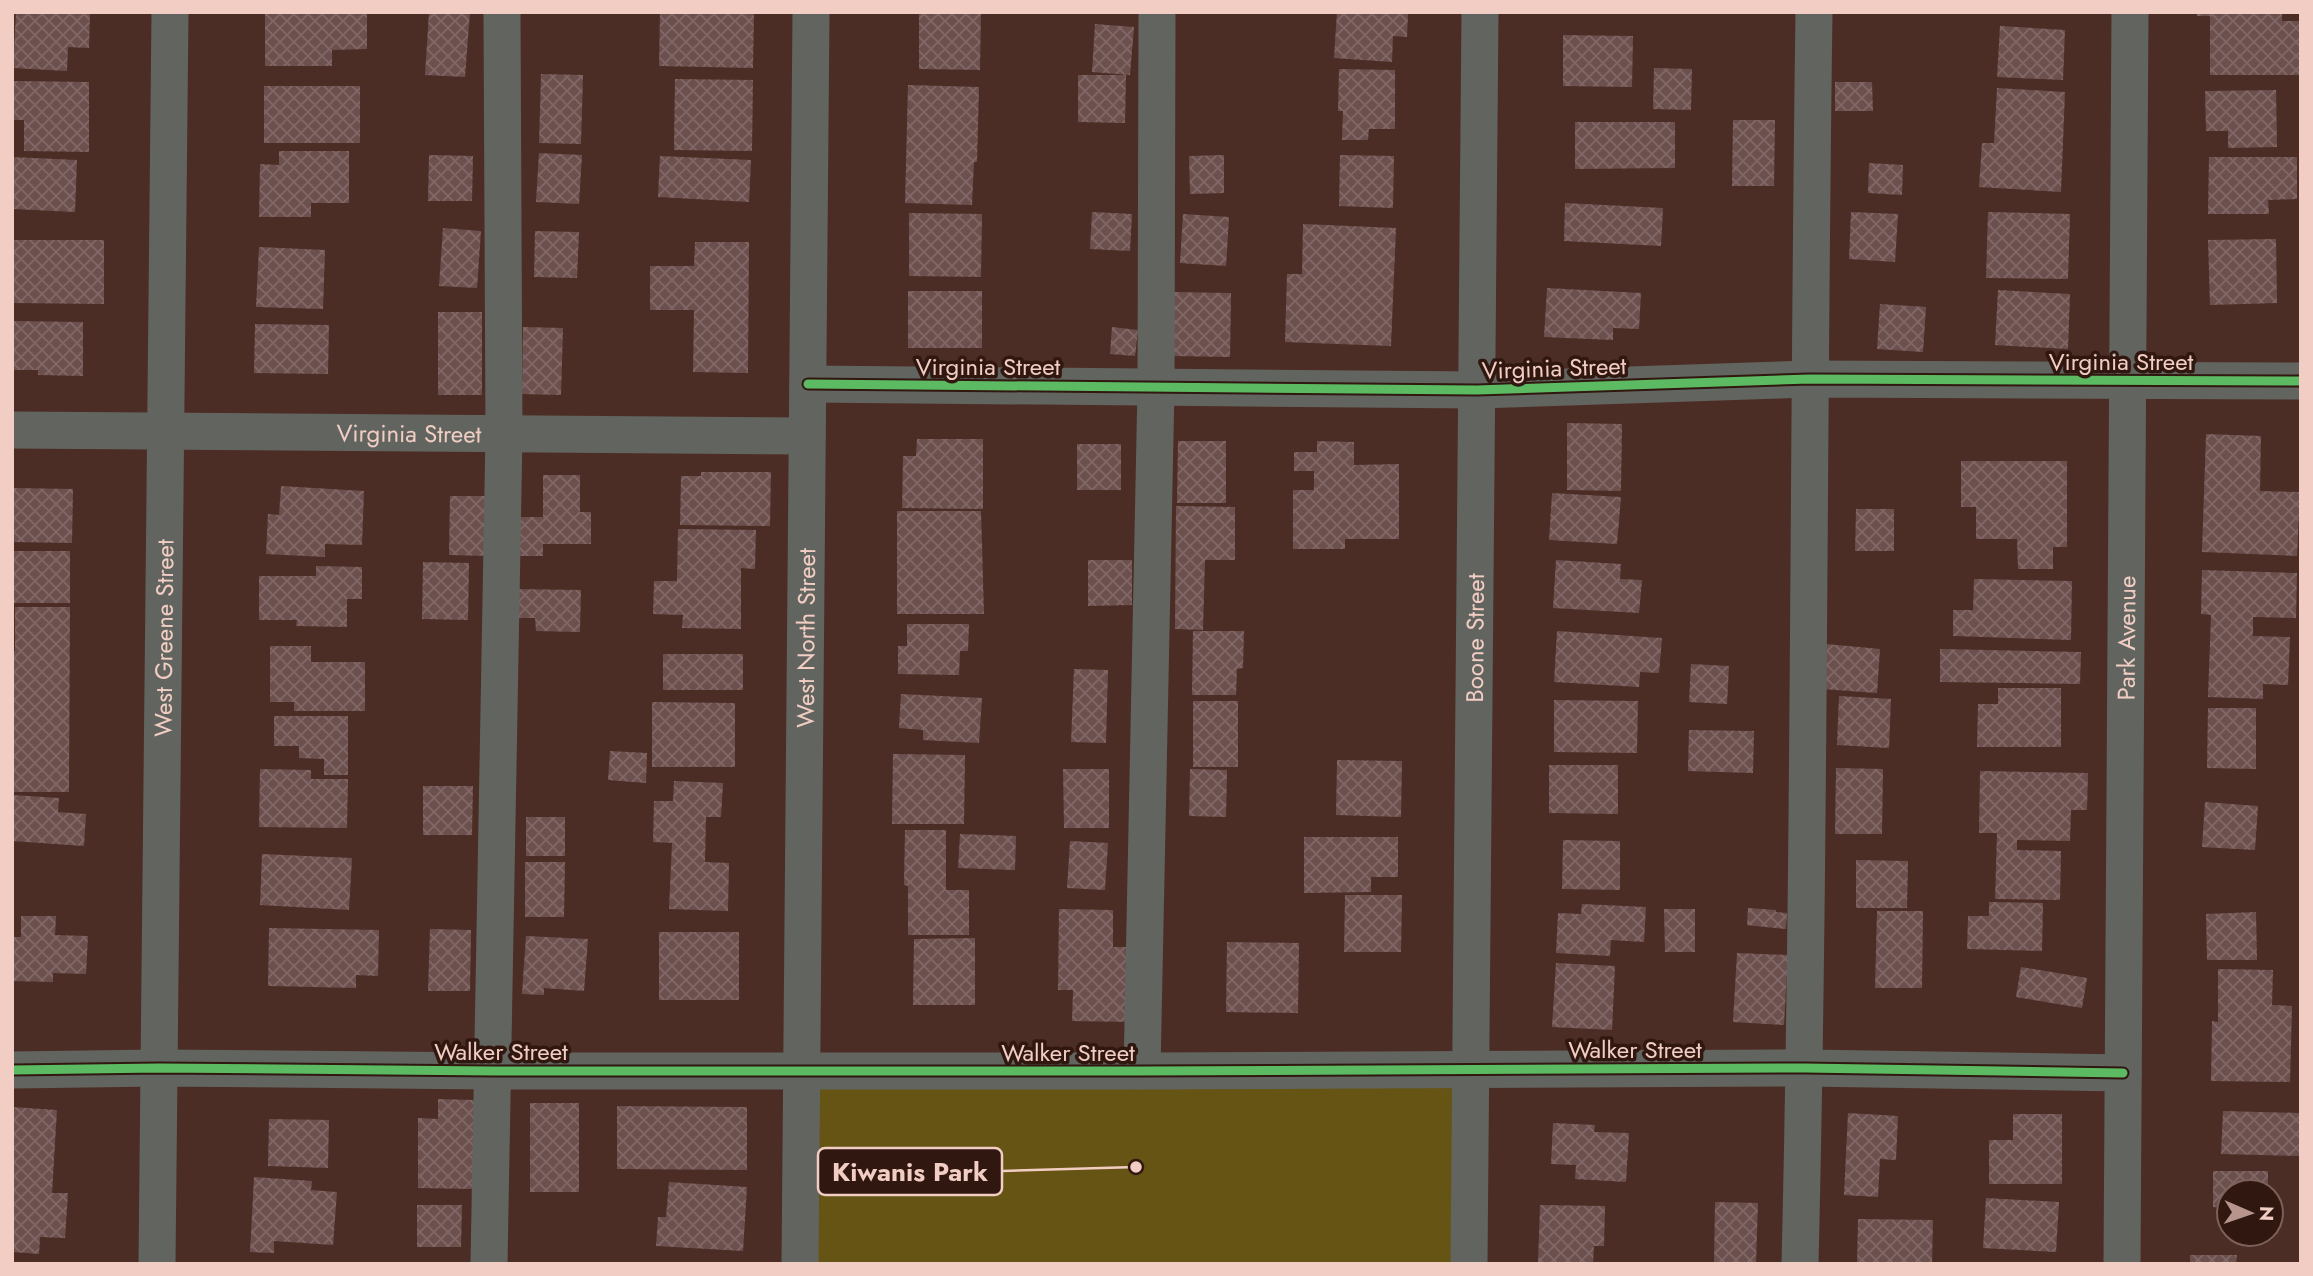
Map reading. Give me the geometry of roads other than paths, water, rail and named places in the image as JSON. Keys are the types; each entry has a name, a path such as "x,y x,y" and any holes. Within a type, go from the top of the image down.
{"street":[{"name":"West Greene Street","path":"157,1264 170,12"},
{"path":"489,1264 504,435 502,12"},
{"name":"West North Street","path":"800,1264 811,12"},
{"path":"1142,1071 1156,387 1157,12"},
{"name":"Boone Street","path":"1469,1264 1480,12"},
{"path":"1800,1264 1805,1068 1814,12"},
{"name":"Park Avenue","path":"2122,1264 2130,12"},
{"name":"Virginia Street","path":"808,384 1477,390 1809,379 2301,381"},
{"name":"Virginia Street","path":"12,430 807,436"},
{"name":"Walker Street","path":"12,1070 159,1068 1142,1071 1805,1068 2123,1073"}],"place":[{"name":"Kiwanis Park","path":"1136,1167"}]}
